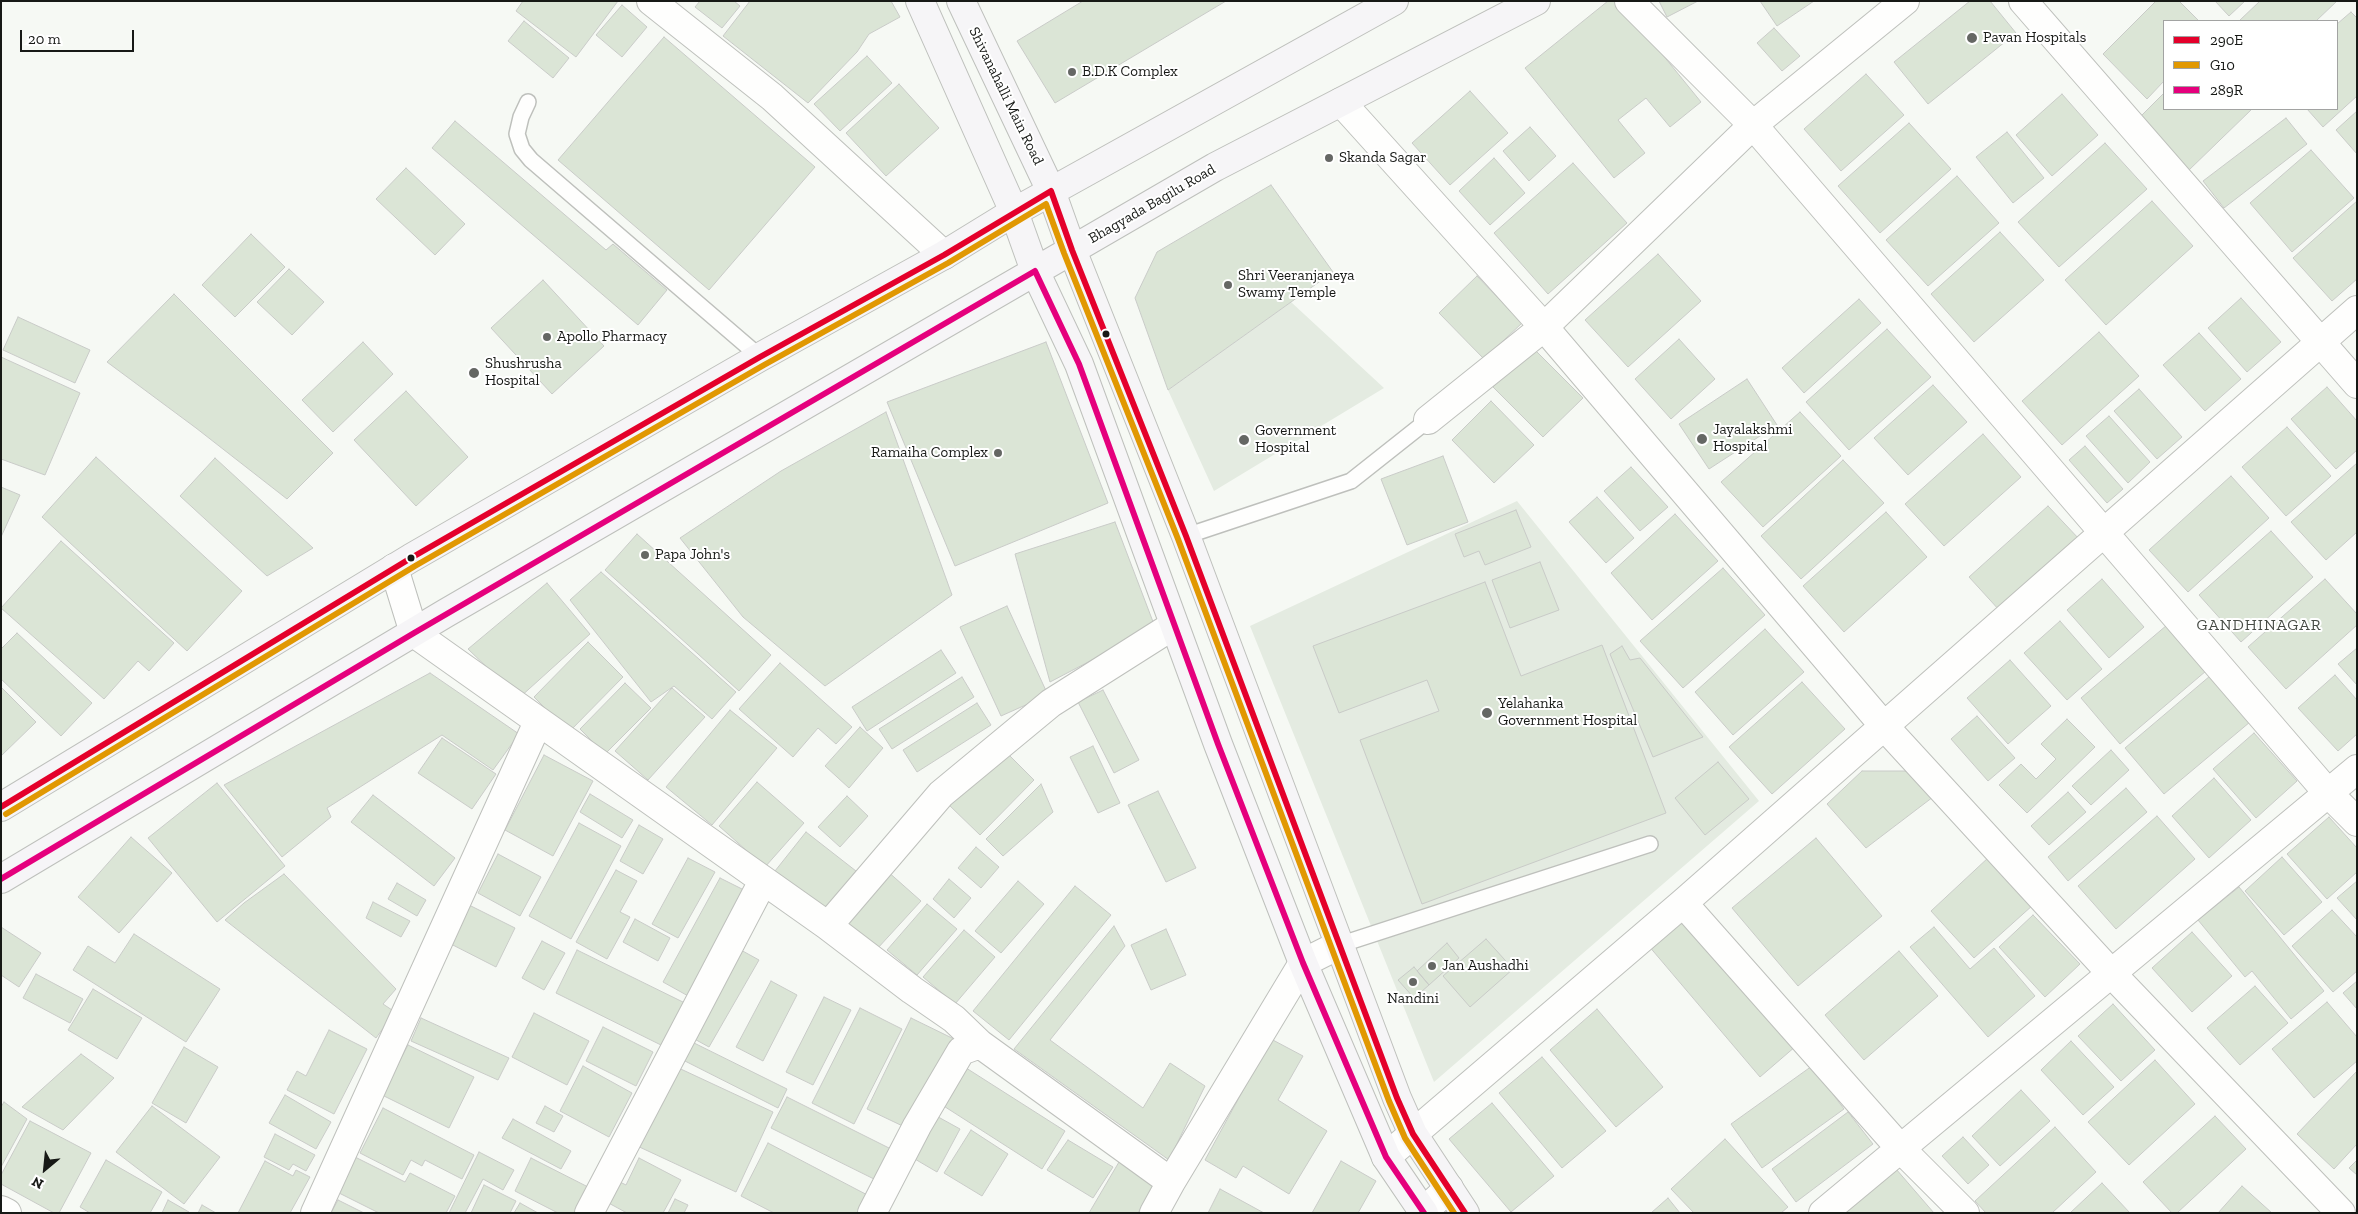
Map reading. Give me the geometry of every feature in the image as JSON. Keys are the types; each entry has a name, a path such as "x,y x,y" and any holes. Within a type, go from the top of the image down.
{"main road":[{"path":"920,1 1014,212 1035,271 1079,364 1218,744 1303,962 1386,1157 1423,1212"},
{"name":"Shivanahalli Main Road","path":"960,1 1051,191 1072,250 1186,536 1339,945 1413,1134 1465,1213"},
{"path":"1,807 394,568 760,357 944,255 1051,191 1394,1"},
{"name":"Bhagyada Bagilu Road","path":"1,879 414,632 1215,167 1536,1"}],"street":[{"path":"651,1 772,96 944,255"},
{"path":"1629,1 1753,125 2103,534 2328,793 2357,822"},
{"path":"1428,420 1544,327 1753,125 1905,1"},
{"path":"2023,1 2357,384"},
{"path":"1340,102 1544,327 1884,726 2111,973 2341,1213"},
{"path":"1386,1157 1683,903 2357,310"},
{"path":"394,568 414,632 538,722 828,926 912,990 954,1019 980,1044 1171,1182"},
{"path":"828,926 941,794 1051,703 1174,625"},
{"path":"315,1213 538,722"},
{"path":"1823,1213 2357,769"},
{"path":"589,1213 763,881"},
{"path":"1683,903 1900,1148 1965,1213"},
{"path":"1154,1213 1303,962 1339,945"},
{"path":"872,1213 917,1126 961,1051 980,1044"},
{"path":"1423,1212 1449,1188"},
{"path":"1,1210 7,1213"}],"lane":[{"path":"528,102 521,117 517,134 522,149 531,160 760,357"},
{"path":"1186,536 1351,481 1428,420"},
{"path":"1339,945 1650,844"}],"shaded area":[{"name":"Government Hospital","path":"1291,302 1384,388 1214,491 1168,390"},
{"name":"Yelahanka Government Hospital","path":"1517,501 1759,801 1434,1082 1250,626"}],"building":[{"path":"523,1 618,1 576,57 516,11"},
{"path":"700,1 734,1 740,6 722,28 695,7"},
{"path":"750,1 891,1 900,17 869,34 857,52 808,103 723,36"},
{"name":"B.D.K Complex","path":"1083,1 1226,1 1055,103 1017,41"},
{"path":"1608,1 1619,1 1701,102 1670,127 1646,98 1618,120 1645,153 1614,178 1525,68"},
{"path":"1659,1 1698,1 1667,17"},
{"path":"1760,1 1814,1 1777,26"},
{"path":"1970,1 1990,1 2016,33 1928,104 1894,62"},
{"path":"2156,1 2179,1 2198,20 2163,20 2163,82 2147,99 2103,54"},
{"path":"2215,1 2245,1 2229,16"},
{"path":"2260,1 2337,1 2317,20 2240,20"},
{"path":"622,5 647,27 622,57 596,35"},
{"path":"2351,12 2357,18 2357,96 2323,127 2308,110 2338,110 2338,23"},
{"path":"524,21 569,58 553,78 508,41"},
{"path":"1774,28 1800,56 1782,71 1757,43"},
{"path":"664,37 815,167 709,290 558,160"},
{"path":"867,56 892,83 840,131 814,104"},
{"path":"1866,74 1904,115 1841,171 1804,129"},
{"path":"899,84 939,128 886,176 846,133"},
{"path":"1470,91 1508,133 1450,185 1412,143"},
{"path":"2062,94 2098,135 2052,176 2016,135"},
{"path":"2163,94 2163,110 2251,110 2188,171 2138,119"},
{"path":"2357,111 2357,154 2336,130"},
{"path":"2286,118 2307,144 2224,208 2203,181"},
{"path":"455,121 606,250 613,244 667,290 638,325 432,148"},
{"path":"1909,123 1951,169 1880,233 1838,186"},
{"path":"1530,127 1556,156 1529,181 1503,151"},
{"path":"2007,132 2044,178 2013,203 1976,157"},
{"path":"2105,143 2147,189 2059,267 2018,222"},
{"path":"2311,150 2354,198 2292,252 2250,203"},
{"path":"1494,158 1525,193 1490,225 1459,191"},
{"path":"1573,163 1627,223 1548,294 1494,233"},
{"path":"406,168 465,224 435,255 376,199"},
{"path":"1957,176 1999,223 1928,286 1886,240"},
{"name":"Shri Veeranjaneya Swamy Temple","path":"1271,185 1333,272 1168,390 1135,298 1157,252"},
{"path":"2152,201 2193,246 2106,325 2065,280"},
{"path":"2357,201 2357,279 2332,301 2293,258"},
{"path":"2000,232 2044,280 1974,342 1931,294"},
{"path":"251,234 285,267 235,317 202,285"},
{"path":"1658,254 1701,301 1628,367 1585,320"},
{"path":"289,269 324,302 292,335 257,302"},
{"path":"1477,276 1522,323 1484,359 1439,313"},
{"path":"543,280 604,346 552,394 491,328"},
{"path":"174,294 333,453 287,499 107,362"},
{"path":"2241,298 2281,342 2247,372 2208,328"},
{"path":"1859,299 1881,323 1804,393 1782,368"},
{"path":"18,317 90,350 75,383 3,350"},
{"path":"1887,329 1931,377 1849,450 1806,402"},
{"path":"2099,332 2139,376 2062,445 2022,401"},
{"path":"2199,333 2241,379 2205,411 2163,365"},
{"path":"1679,339 1715,379 1671,419 1635,379"},
{"path":"363,342 393,374 333,432 302,400"},
{"name":"Ramaiha Complex","path":"1046,342 1108,503 955,566 887,402"},
{"path":"1533,348 1583,398 1543,437 1493,387"},
{"path":"1,357 80,393 45,475 1,459"},
{"path":"1747,379 1777,425 1709,469 1679,424"},
{"path":"1933,385 1967,422 1908,475 1874,438"},
{"path":"2327,387 2357,421 2357,450 2336,469 2291,419"},
{"path":"2139,389 2182,437 2157,459 2114,411"},
{"path":"406,391 468,457 416,506 354,440"},
{"path":"1491,401 1534,445 1494,483 1452,440"},
{"path":"886,412 952,595 825,686 743,617 680,538 781,471"},
{"path":"1800,412 1841,456 1763,527 1721,482"},
{"path":"2109,416 2150,462 2128,483 2086,436"},
{"path":"2287,427 2331,476 2286,516 2242,467"},
{"path":"1983,434 2021,477 1944,546 1905,504"},
{"path":"2085,446 2123,489 2107,503 2069,460"},
{"path":"1443,456 1468,522 1407,545 1381,479"},
{"path":"96,457 242,591 187,651 42,517"},
{"path":"215,458 313,548 267,576 180,496"},
{"path":"1843,460 1884,503 1801,579 1761,536"},
{"path":"2357,463 2357,532 2326,560 2291,522"},
{"path":"1631,467 1668,507 1640,531 1604,491"},
{"path":"2231,476 2269,518 2188,592 2149,550"},
{"path":"1,487 20,495 1,537"},
{"path":"1597,497 1634,538 1606,563 1569,522"},
{"path":"2048,506 2080,540 2000,611 1969,577"},
{"path":"1516,510 1531,547 1485,565 1479,551 1464,557 1455,534"},
{"path":"1886,512 1927,557 1844,632 1803,586"},
{"path":"1675,514 1718,561 1652,620 1611,573"},
{"path":"1115,522 1155,627 1050,682 1015,554"},
{"path":"2271,531 2313,577 2241,642 2199,595"},
{"path":"637,534 771,655 739,691 605,570"},
{"path":"61,541 174,643 149,671 138,661 104,699 1,608"},
{"path":"1540,562 1559,610 1510,628 1492,580"},
{"path":"1723,568 1765,615 1683,688 1640,641"},
{"path":"601,572 736,692 712,719 674,686 651,702 570,600"},
{"path":"2102,579 2144,627 2109,658 2067,610"},
{"path":"2325,579 2357,614 2357,625 2286,689 2248,647"},
{"path":"1485,582 1521,676 1602,645 1666,813 1422,904 1360,740 1439,711 1427,680 1339,713 1313,646"},
{"path":"547,583 590,634 519,698 468,649"},
{"path":"1007,606 1048,695 1001,716 960,627"},
{"path":"2060,621 2102,669 2067,700 2024,653"},
{"path":"2167,625 2206,671 2120,744 2081,698"},
{"path":"1765,629 1804,672 1733,735 1695,692"},
{"path":"17,633 92,703 61,736 1,679 1,649"},
{"path":"588,642 623,677 569,732 534,697"},
{"path":"1622,646 1630,660 1640,658 1703,737 1653,757 1610,654"},
{"path":"2357,648 2357,685 2338,664"},
{"path":"941,650 956,673 867,731 852,707"},
{"path":"2010,660 2051,706 2008,744 1967,698"},
{"path":"780,663 852,727 836,744 818,728 793,757 739,709"},
{"path":"430,673 519,734 493,770 442,735 327,808 331,817 282,857 224,785"},
{"path":"2335,675 2357,700 2357,734 2338,751 2298,708"},
{"path":"2210,676 2250,722 2164,794 2125,748"},
{"path":"962,677 974,697 892,749 879,729"},
{"path":"1802,682 1845,729 1772,794 1729,747"},
{"path":"625,683 651,708 605,754 580,729"},
{"path":"1,687 36,722 1,756"},
{"path":"672,688 705,717 648,780 615,751"},
{"path":"1103,690 1139,760 1114,773 1078,702"},
{"path":"977,703 991,725 917,772 903,750"},
{"path":"730,710 777,748 712,825 666,787"},
{"path":"1977,716 2015,758 1988,781 1951,739"},
{"path":"2067,719 2095,747 2027,813 1999,785 2021,764 2036,779 2056,759 2041,744"},
{"path":"860,727 883,748 849,788 825,766"},
{"path":"2254,733 2297,781 2256,818 2213,769"},
{"path":"442,738 496,774 472,809 418,773"},
{"path":"1093,746 1120,803 1098,813 1070,757"},
{"path":"1004,750 1034,780 980,835 949,805"},
{"path":"2111,750 2129,770 2091,805 2072,786"},
{"path":"544,755 593,781 553,856 505,830"},
{"path":"1718,762 1749,799 1705,835 1675,798"},
{"path":"1862,771 1913,771 1933,797 1866,848 1827,804"},
{"path":"2214,778 2251,820 2209,858 2172,816"},
{"path":"757,782 804,823 765,867 719,826"},
{"path":"217,783 285,866 217,922 148,838"},
{"path":"1041,784 1053,812 1003,856 986,839"},
{"path":"2126,788 2147,812 2068,881 2048,857"},
{"path":"1158,791 1196,868 1166,882 1128,805"},
{"path":"2068,792 2086,812 2049,845 2031,826"},
{"path":"590,794 633,820 622,838 580,812"},
{"path":"373,795 455,858 434,886 351,822"},
{"path":"847,796 868,816 840,847 818,827"},
{"path":"2157,816 2195,859 2116,929 2078,886"},
{"path":"2329,817 2357,848 2357,872 2327,899 2287,854"},
{"path":"579,823 621,846 571,939 529,916"},
{"path":"639,825 663,839 643,874 620,861"},
{"path":"806,832 856,871 826,910 775,871"},
{"path":"131,837 172,873 119,933 78,897"},
{"path":"1816,838 1882,916 1798,986 1732,908"},
{"path":"976,847 999,867 981,888 958,868"},
{"path":"498,854 541,877 520,916 478,893"},
{"path":"1989,857 2033,905 1974,958 1931,911"},
{"path":"2282,857 2322,902 2284,935 2245,891"},
{"path":"688,858 715,872 678,938 652,924"},
{"path":"616,870 637,881 620,912 630,917 607,959 576,942"},
{"path":"886,870 921,901 877,949 843,919"},
{"path":"284,874 396,989 383,1004 395,1012 376,1038 225,920 244,903"},
{"path":"720,878 748,892 690,997 663,982"},
{"path":"949,879 971,898 954,918 933,899"},
{"path":"1018,881 1044,904 1001,953 975,931"},
{"path":"2357,881 2357,920 2337,898"},
{"path":"397,883 426,900 417,916 388,899"},
{"path":"1075,886 1111,915 1009,1040 973,1011"},
{"path":"2239,887 2324,991 2291,1019 2252,971 2245,977 2198,920"},
{"path":"373,902 410,921 401,937 366,918"},
{"path":"465,903 515,928 496,967 445,941"},
{"path":"927,904 957,929 917,975 887,950"},
{"path":"2332,910 2357,937 2357,971 2333,992 2292,946"},
{"path":"1684,914 1796,1046 1760,1077 1648,945"},
{"path":"2033,915 2080,964 2045,997 1999,947"},
{"path":"635,919 670,938 658,961 623,942"},
{"path":"1114,926 1125,946 1050,1040 1143,1108 1170,1063 1205,1086 1169,1160 1014,1049"},
{"path":"1,927 41,953 19,987 1,975"},
{"path":"1934,927 1970,969 1994,948 2035,996 1988,1037 1910,947"},
{"path":"1166,929 1186,975 1151,990 1131,945"},
{"path":"964,930 995,957 955,1004 923,977"},
{"path":"2192,932 2232,976 2192,1012 2152,968"},
{"path":"134,934 220,989 186,1042 73,970 88,946 115,963"},
{"path":"1486,939 1513,969 1470,1007 1443,976"},
{"path":"542,941 565,953 544,990 522,978"},
{"path":"1447,943 1459,958 1429,985 1417,971"},
{"path":"739,949 759,960 709,1047 689,1036"},
{"path":"577,950 689,1005 667,1048 556,993"},
{"path":"1899,951 1938,996 1864,1060 1825,1015"},
{"path":"1414,967 1429,985 1414,998 1398,980"},
{"path":"36,974 83,999 70,1023 23,998"},
{"path":"771,981 797,995 763,1061 736,1047"},
{"path":"2357,981 2357,1009 2343,993"},
{"path":"2255,986 2288,1023 2240,1065 2207,1028"},
{"path":"93,989 142,1018 117,1059 68,1030"},
{"path":"824,997 851,1010 813,1085 786,1072"},
{"path":"2327,1002 2357,1037 2357,1061 2314,1098 2272,1049"},
{"path":"2113,1004 2155,1050 2121,1081 2078,1036"},
{"path":"860,1008 902,1029 854,1124 812,1103"},
{"path":"1597,1009 1663,1087 1616,1127 1550,1050"},
{"path":"534,1013 589,1041 567,1085 512,1057"},
{"path":"421,1018 509,1058 498,1080 411,1041"},
{"path":"911,1018 954,1039 911,1130 867,1109"},
{"path":"603,1027 653,1052 636,1086 586,1061"},
{"path":"329,1030 367,1049 334,1114 287,1090 297,1071 306,1076"},
{"path":"1271,1039 1303,1056 1278,1100 1327,1131 1289,1194 1243,1166 1236,1178 1205,1160"},
{"path":"688,1040 787,1089 778,1108 679,1058"},
{"path":"2071,1041 2114,1087 2083,1115 2041,1070"},
{"path":"408,1045 474,1077 449,1128 382,1095"},
{"path":"184,1047 218,1067 186,1123 152,1103"},
{"path":"81,1054 114,1078 63,1130 22,1107"},
{"path":"1542,1057 1606,1131 1562,1168 1499,1093"},
{"path":"2155,1060 2195,1104 2129,1165 2088,1122"},
{"path":"670,1064 773,1112 736,1192 633,1144"},
{"path":"583,1066 632,1093 609,1137 560,1111"},
{"path":"963,1066 1065,1131 1042,1169 939,1103"},
{"path":"1812,1066 1844,1109 1762,1168 1731,1124"},
{"path":"2357,1071 2357,1144 2334,1169 2297,1134"},
{"path":"2021,1090 2050,1121 2000,1166 1972,1136"},
{"path":"285,1095 331,1122 316,1149 269,1123"},
{"path":"787,1097 895,1151 880,1182 771,1128"},
{"path":"4,1102 27,1119 1,1167 1,1107"},
{"path":"1492,1103 1554,1176 1511,1212 1449,1139"},
{"path":"152,1106 220,1157 184,1204 116,1152"},
{"path":"545,1106 563,1116 554,1132 536,1123"},
{"path":"383,1108 474,1155 462,1179 425,1160 422,1166 411,1160 403,1175 360,1153"},
{"path":"1848,1112 1873,1144 1796,1202 1772,1169"},
{"path":"931,1113 960,1129 937,1172 908,1155"},
{"path":"2215,1116 2246,1149 2177,1213 2172,1213 2143,1182"},
{"path":"513,1119 571,1151 561,1169 502,1138"},
{"path":"30,1121 91,1153 59,1213 54,1213 1,1184 1,1175"},
{"path":"2055,1127 2096,1172 2052,1213 1986,1213 1975,1201"},
{"path":"971,1130 1008,1154 982,1196 944,1173"},
{"path":"275,1134 315,1155 306,1171 293,1164 289,1170 264,1157"},
{"path":"1963,1137 1989,1165 1968,1184 1942,1156"},
{"path":"1725,1139 1788,1207 1781,1213 1694,1213 1671,1189"},
{"path":"1068,1140 1113,1167 1093,1198 1047,1170"},
{"path":"768,1143 875,1199 868,1213 774,1213 741,1196"},
{"path":"479,1152 514,1170 503,1190 483,1179 465,1213 449,1213"},
{"path":"355,1157 405,1182 410,1173 455,1196 446,1213 379,1213 337,1192"},
{"path":"531,1158 592,1189 580,1213 558,1213 515,1191"},
{"path":"639,1158 681,1180 663,1213 627,1213 603,1200 614,1179 626,1185"},
{"path":"106,1160 162,1192 150,1213 90,1213 80,1207"},
{"path":"2357,1160 2357,1175 2349,1168"},
{"path":"265,1161 293,1176 296,1170 310,1177 290,1213 238,1213"},
{"path":"1341,1161 1376,1181 1358,1213 1312,1213"},
{"path":"1119,1162 1155,1183 1138,1213 1089,1213"},
{"path":"1896,1169 1934,1213 1843,1213"},
{"path":"2102,1183 2130,1213 2070,1213"},
{"path":"484,1185 516,1201 510,1213 471,1213"},
{"path":"2242,1186 2272,1213 2218,1213"},
{"path":"1220,1189 1264,1213 1208,1213"},
{"path":"1668,1198 1680,1213 1651,1213"},
{"path":"675,1199 688,1205 684,1213 668,1213"},
{"path":"168,1200 189,1212 189,1213 162,1213"},
{"path":"338,1200 364,1213 331,1213"},
{"path":"520,1203 538,1213 514,1213"},
{"path":"202,1205 216,1213 198,1213"}],"transit line":[{"name":"290E","path":"1,807 411,558 760,357 944,255 1051,191 1072,250 1186,536 1397,1098 1413,1134 1465,1213"},
{"name":"G10","path":"6,814 415,566 764,365 948,263 1046,204 1178,539 1389,1101 1405,1138 1454,1213"},
{"name":"289R","path":"1,879 414,633 1035,271 1079,364 1218,744 1303,963 1386,1157 1424,1213"}],"place":[{"name":"Pavan Hospitals","path":"1972,38"},
{"name":"B.D.K Complex","path":"1072,72"},
{"name":"Skanda Sagar","path":"1329,158"},
{"name":"Shri Veeranjaneya Swamy Temple","path":"1228,285"},
{"name":"Apollo Pharmacy","path":"547,337"},
{"name":"Shushrusha Hospital","path":"474,373"},
{"name":"Jayalakshmi Hospital","path":"1702,439"},
{"name":"Government Hospital","path":"1244,440"},
{"name":"Ramaiha Complex","path":"998,453"},
{"name":"Papa John's","path":"645,555"},
{"name":"Yelahanka Government Hospital","path":"1487,713"},
{"name":"Jan Aushadhi","path":"1432,966"},
{"name":"Nandini","path":"1413,982"}],"district":[{"name":"GANDHINAGAR","path":"2259,625"}]}
